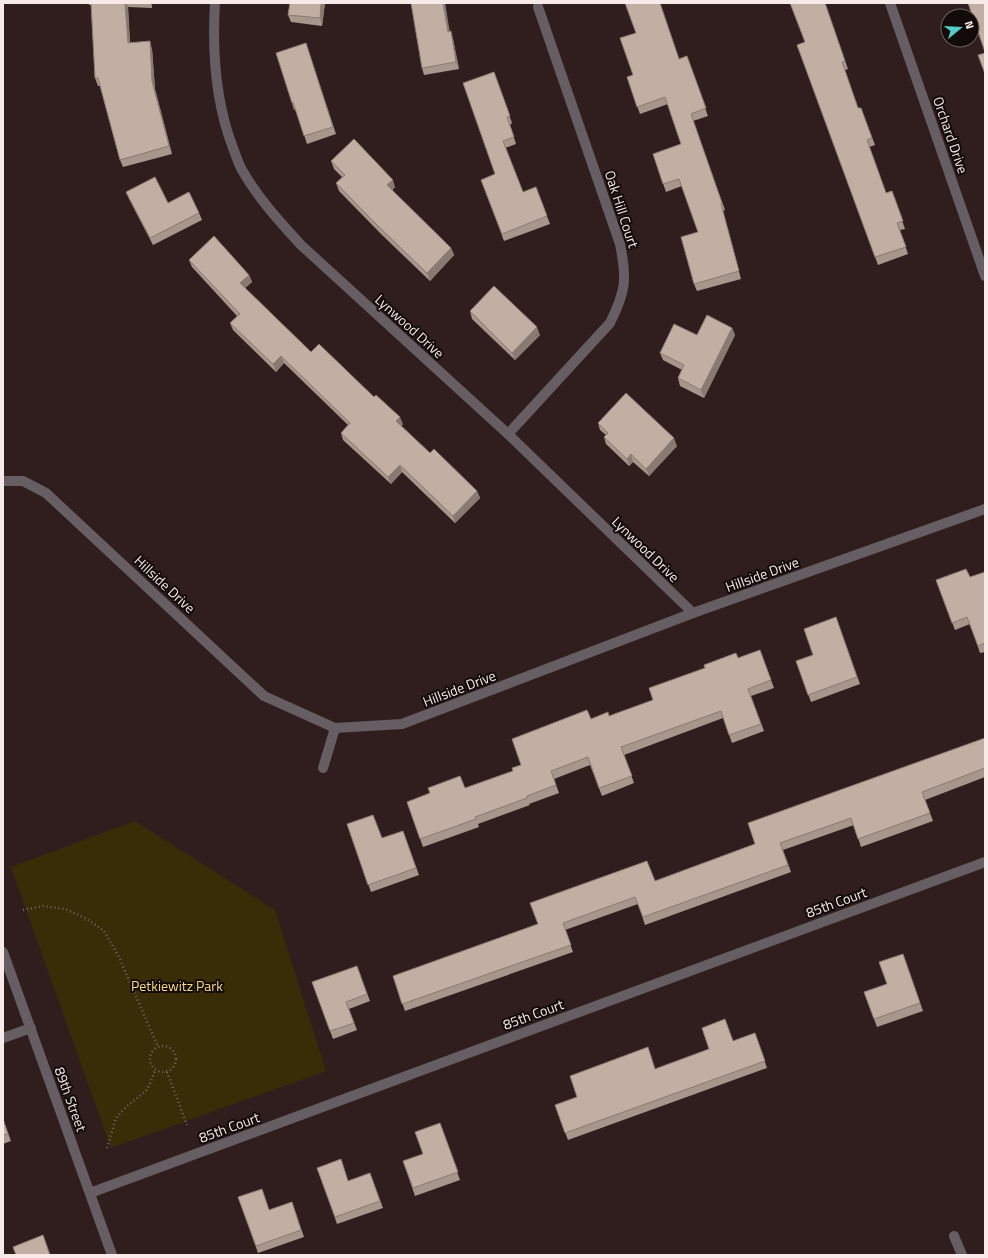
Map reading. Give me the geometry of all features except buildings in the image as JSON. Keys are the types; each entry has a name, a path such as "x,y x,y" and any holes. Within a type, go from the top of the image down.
{"street":[{"name":"Lynwood Drive","path":"215,3 213,32 215,68 220,102 229,138 241,169 258,195 301,245 508,434 693,613"},
{"name":"Orchard Drive","path":"890,3 983,262 985,276"},
{"name":"Oak Hill Court","path":"508,434 610,323 620,304 625,284 624,264 620,244 538,7"},
{"name":"Hillside Drive","path":"3,481 23,481 46,493 264,696 335,728 402,724 693,613 985,509"},
{"path":"322,768 335,728"},
{"name":"85th Court","path":"90,1193 985,862"},
{"name":"89th Street","path":"3,952 112,1255"},
{"path":"3,1038 31,1028"},
{"path":"954,1236 962,1255"}],"path":[{"path":"23,910 43,906 65,909 87,918 104,931 119,957 158,1047"},
{"path":"167,1046 174,1051 176,1055 176,1064 171,1070 163,1073 155,1070 150,1062 154,1049 167,1046"},
{"path":"107,1148 116,1118 126,1107 146,1091 152,1082 155,1070"},
{"path":"167,1072 188,1125"}],"green space":[{"name":"Petkiewitz Park","path":"135,821 275,910 326,1071 111,1148 11,867"}]}
